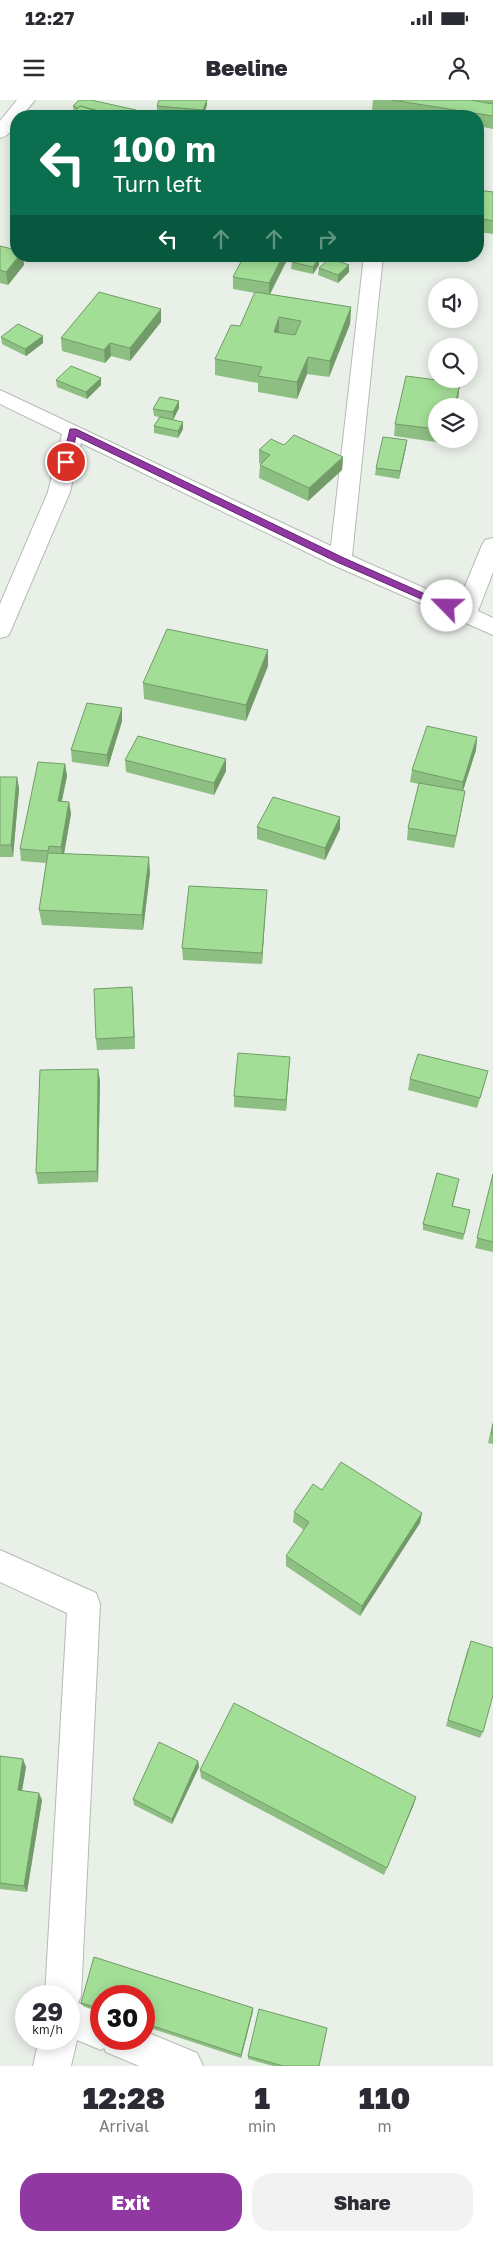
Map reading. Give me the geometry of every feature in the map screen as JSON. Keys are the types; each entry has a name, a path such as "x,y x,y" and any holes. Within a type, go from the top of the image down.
{"street":[{"path":"18,110 26,100"},
{"path":"0,133 10,120"},
{"path":"340,560 373,262"},
{"path":"0,396 340,560 493,626"},
{"path":"0,630 59,492 73,431"},
{"path":"465,614 493,545"},
{"path":"0,1566 84,1604 64,1985"},
{"path":"52,2066 56,2050"},
{"path":"145,2050 184,2066"}],"building":[{"path":"79,100 91,100 136,110 95,110 73,106"},
{"path":"159,100 207,100 203,110 157,106"},
{"path":"392,100 470,100 493,104 493,116 484,115 484,110 455,110"},
{"path":"80,106 94,110 76,110"},
{"path":"484,191 493,192 493,221 484,219"},
{"path":"0,246 10,248 10,262 14,262 6,272 0,270"},
{"path":"241,262 280,262 269,283 233,277"},
{"path":"292,262 316,262 313,267"},
{"path":"326,262 341,262 349,265 338,275 319,268"},
{"path":"99,292 161,309 130,348 110,343 104,350 61,338"},
{"path":"255,292 351,307 330,361 308,357 297,382 258,376 262,367 215,359 231,325 240,326","holes":["279,317 301,321 295,335 274,332"]},
{"path":"18,324 43,336 25,349 1,337"},
{"path":"71,366 101,378 86,392 56,380"},
{"path":"406,376 428,379 428,388 459,388 457,398 428,398 428,428 395,424"},
{"path":"160,397 179,401 173,412 153,409"},
{"path":"160,417 183,422 178,431 154,426"},
{"path":"294,435 343,457 309,488 260,465 270,455 259,450 271,439 284,445"},
{"path":"383,437 407,440 400,471 376,468"},
{"path":"167,629 268,650 246,705 143,683"},
{"path":"87,703 122,708 107,755 71,750"},
{"path":"427,726 477,737 463,782 412,770"},
{"path":"138,736 226,759 214,783 125,760"},
{"path":"38,762 65,764 58,801 69,802 61,847 49,846 48,851 20,849"},
{"path":"0,777 17,777 11,845 0,845"},
{"path":"419,783 465,791 456,836 408,828"},
{"path":"273,797 340,817 325,848 257,827"},
{"path":"48,853 149,857 142,915 39,910"},
{"path":"189,886 267,890 262,953 182,948"},
{"path":"132,987 134,1037 96,1039 94,989"},
{"path":"238,1053 290,1057 286,1100 234,1096"},
{"path":"418,1054 488,1071 480,1098 410,1079"},
{"path":"98,1069 97,1171 36,1173 40,1070"},
{"path":"437,1173 459,1179 452,1206 470,1210 464,1234 423,1224"},
{"path":"493,1174 493,1242 477,1238"},
{"path":"341,1462 422,1513 362,1606 286,1556 309,1522 294,1512 313,1484 322,1490"},
{"path":"471,1641 493,1648 493,1695 483,1732 448,1720"},
{"path":"234,1703 416,1797 387,1868 200,1770"},
{"path":"159,1742 198,1761 172,1819 133,1799"},
{"path":"0,1756 23,1759 18,1790 39,1793 24,1886 0,1883"},
{"path":"94,1957 253,2008 241,2055 155,2027 155,1985 90,1985 90,2006 81,2003"},
{"path":"259,2009 327,2028 319,2066 283,2066 248,2056"}],"route":[{"path":"66,462 73,431 340,560 447,606"}]}
